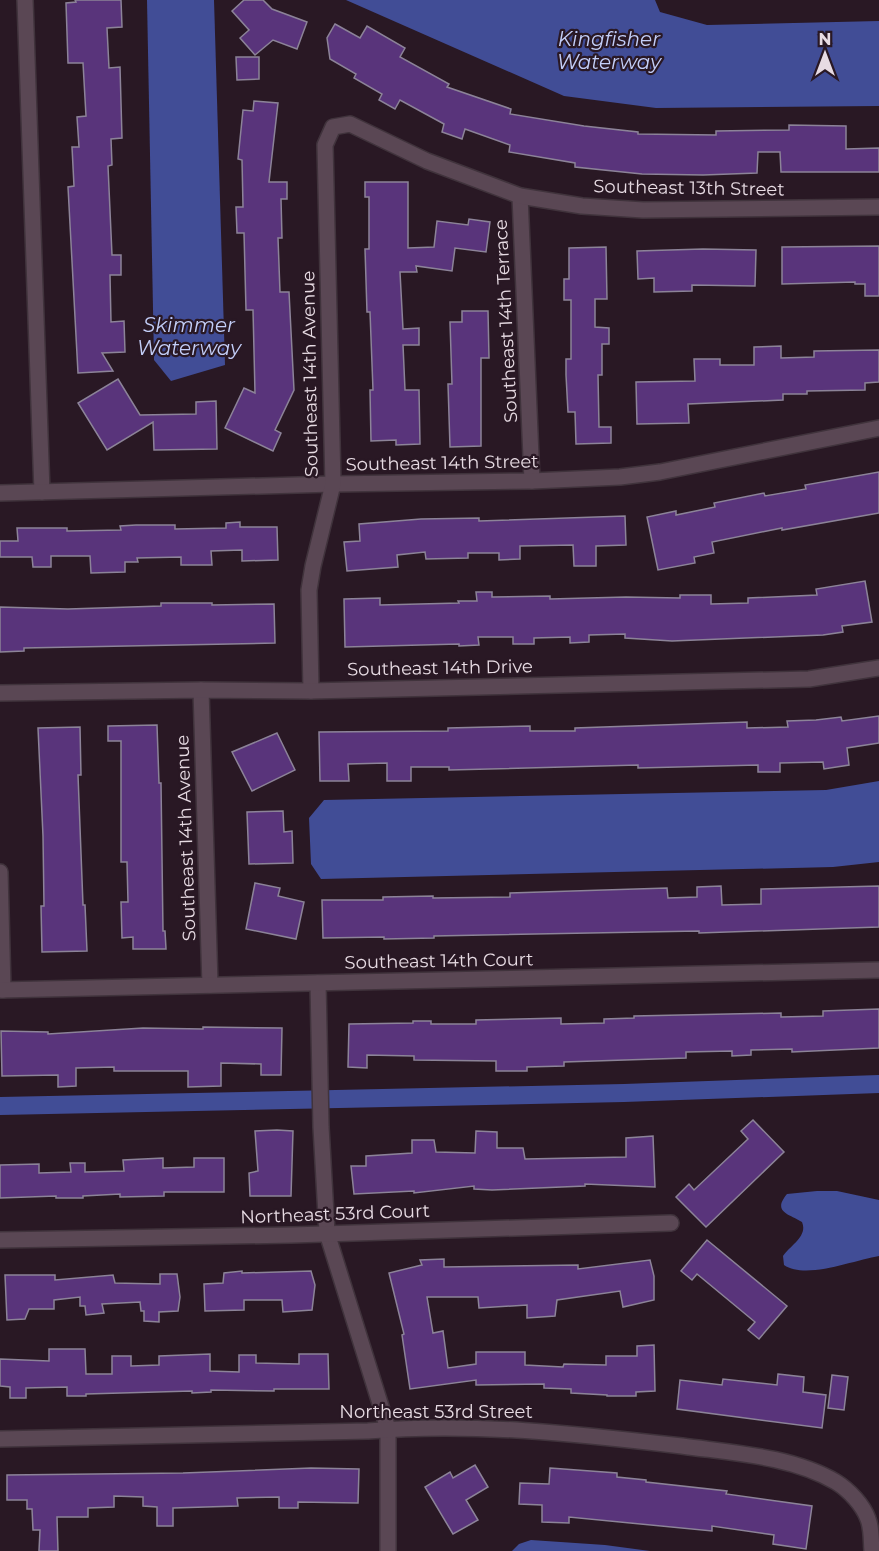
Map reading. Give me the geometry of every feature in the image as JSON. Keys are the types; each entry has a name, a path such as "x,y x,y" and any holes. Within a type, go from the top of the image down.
{"street":[{"path":"25,0 42,492"},
{"name":"Southeast 13th Street","path":"333,127 350,124 427,161 520,196 582,206 643,210 879,207"},
{"name":"Southeast 14th Avenue","path":"310,691 309,590 333,484 325,145 333,127"},
{"name":"Southeast 14th Terrace","path":"520,196 532,481"},
{"name":"Southeast 14th Street","path":"0,493 620,477 660,472 879,428"},
{"name":"Southeast 14th Drive","path":"0,693 310,691 809,679 879,668"},
{"name":"Southeast 14th Avenue","path":"201,690 210,985"},
{"path":"0,872 2,990"},
{"name":"Southeast 14th Court","path":"2,990 879,970"},
{"path":"318,983 321,1127 327,1233 388,1429 388,1551"},
{"name":"Northeast 53rd Court","path":"0,1240 671,1222"},
{"name":"Northeast 53rd Street","path":"0,1439 482,1428 593,1436 776,1460 820,1474 837,1483 858,1502 869,1520 872,1551"}],"water":[{"name":"Skimmer Waterway","path":"147,0 214,0 225,365 171,381 154,360"},
{"name":"Kingfisher Waterway","path":"346,0 655,0 660,12 707,25 879,21 879,106 656,108 564,96"},
{"path":"879,781 879,862 833,867 321,879 311,864 309,818 324,800 826,790"},
{"path":"837,1191 879,1200 879,1256 817,1270 793,1269 784,1265 783,1256 801,1236 803,1227 802,1222 784,1212 781,1205 783,1200 787,1194"},
{"path":"531,1540 605,1545 650,1551 512,1551 519,1544"}],"building":[{"path":"75,0 121,0 122,27 107,28 109,68 120,67 122,138 111,139 112,165 108,166 112,255 121,255 121,275 110,275 111,322 124,321 125,352 102,353 113,371 78,373 68,187 74,186 72,147 79,147 77,117 86,116 83,63 68,63 66,3 76,2"},
{"path":"244,0 263,0 272,9 307,22 297,49 273,40 255,55 240,38 249,30 232,11"},
{"path":"335,24 360,38 367,26 405,48 400,57 449,84 447,87 511,109 510,114 638,132 638,134 716,135 716,131 789,130 789,125 846,126 846,149 879,148 879,172 781,172 780,152 758,152 757,173 642,174 575,167 575,163 509,152 510,145 465,129 462,139 442,132 444,124 400,100 395,109 379,100 382,94 354,78 356,74 330,59 327,38"},
{"path":"236,57 259,57 259,79 237,80"},
{"path":"254,101 278,103 269,182 287,182 287,199 281,199 282,238 278,238 280,292 289,292 294,390 275,430 281,433 273,451 225,428 244,388 255,393 253,310 246,310 244,233 237,233 236,207 243,207 242,160 238,159 243,110 253,111"},
{"path":"365,182 408,182 408,248 434,247 437,221 468,225 469,219 490,222 486,252 455,248 452,271 416,266 417,272 400,272 403,329 419,328 419,345 403,345 405,390 419,390 420,444 396,445 396,440 371,441 370,390 373,390 365,249 369,249 369,197 365,197"},
{"path":"879,246 879,296 865,296 865,284 855,284 855,282 782,284 782,247"},
{"path":"606,247 607,299 595,299 595,327 609,328 609,344 602,344 602,375 598,375 599,427 611,427 611,443 576,444 575,412 568,412 566,359 571,359 571,300 564,300 564,279 569,279 569,248"},
{"path":"756,250 755,286 692,285 692,291 654,292 654,278 638,279 637,251"},
{"path":"462,311 488,311 489,358 481,358 481,446 450,447 448,384 452,384 450,322 462,322"},
{"path":"781,346 781,358 814,357 814,351 879,350 879,382 865,383 865,390 807,391 807,394 783,394 783,400 688,404 689,423 637,424 636,382 695,381 694,359 720,359 720,365 754,365 754,347"},
{"path":"118,379 140,415 196,414 196,402 216,401 217,449 154,450 153,422 107,450 78,403"},
{"path":"879,472 879,513 782,530 782,528 712,542 714,553 694,557 695,563 658,570 647,517 676,511 676,515 715,507 714,503 764,493 765,496 806,489 805,485"},
{"path":"625,516 626,545 596,546 596,566 574,566 573,545 520,546 520,559 499,560 499,553 468,553 468,558 426,559 425,552 397,555 398,567 347,571 344,542 360,541 359,524 421,519 479,518 479,521"},
{"path":"240,522 240,527 277,527 278,560 242,561 242,550 211,551 212,565 181,565 181,557 137,558 138,562 125,562 125,572 91,573 90,556 51,556 51,567 33,567 32,557 0,557 0,541 18,541 17,528 67,528 67,531 121,530 120,526 175,525 175,529 226,528 226,523"},
{"path":"865,581 872,622 842,626 843,632 823,635 672,641 625,638 625,634 589,635 589,642 570,643 570,637 534,638 534,644 513,644 513,637 478,637 479,645 345,647 344,599 380,598 380,605 459,603 458,601 477,601 476,592 492,592 492,597 550,596 550,599 680,598 680,595 711,595 711,604 748,603 748,598 817,595 816,589"},
{"path":"161,603 274,604 275,643 24,648 24,651 0,652 0,607 68,609 161,606"},
{"path":"879,716 879,743 847,748 849,765 824,769 823,762 780,763 780,772 758,772 758,765 638,768 638,765 449,770 449,767 411,767 411,781 387,781 387,763 348,764 349,781 320,781 319,732 448,731 448,728 530,726 530,731 575,731 575,728 747,722 747,728 788,727 787,721 841,717 842,721"},
{"path":"157,725 159,783 161,783 163,931 165,931 166,949 133,949 133,937 122,938 121,902 128,902 127,862 121,862 121,741 108,741 108,726"},
{"path":"80,727 81,775 78,775 87,951 42,952 43,836 38,728"},
{"path":"277,733 295,770 252,791 232,752"},
{"path":"283,811 284,832 292,831 293,863 249,864 247,812"},
{"path":"255,883 280,888 278,896 304,902 296,939 246,929"},
{"path":"721,886 722,905 761,904 761,889 879,886 879,927 699,933 699,931 384,939 384,937 323,938 322,900 383,900 383,897 433,896 433,898 510,897 510,893 667,888 668,898 697,897 697,887"},
{"path":"879,1009 879,1048 792,1052 792,1049 751,1050 751,1055 732,1056 732,1051 686,1052 686,1058 564,1062 564,1066 527,1067 527,1071 496,1071 496,1061 414,1060 414,1056 367,1055 367,1068 348,1067 349,1024 431,1021 431,1024 476,1024 476,1020 561,1018 561,1024 604,1023 604,1019 634,1018 634,1016 781,1013 781,1017 823,1016 823,1011"},
{"path":"203,1027 282,1028 281,1075 261,1075 261,1064 221,1063 221,1086 188,1087 188,1071 114,1071 114,1067 76,1068 76,1086 58,1087 58,1075 2,1076 1,1031 48,1032 48,1034 143,1028 203,1029"},
{"path":"753,1120 784,1152 706,1227 676,1197 689,1184 694,1190 748,1139 741,1131"},
{"path":"255,1131 293,1131 291,1196 250,1196 249,1173 258,1171"},
{"path":"476,1131 497,1132 497,1148 523,1148 525,1159 626,1157 626,1138 653,1136 655,1187 585,1184 585,1186 492,1190 474,1189 474,1186 414,1193 414,1191 354,1194 351,1166 366,1166 366,1156 412,1153 412,1140 434,1140 436,1152 475,1153"},
{"path":"163,1158 163,1168 194,1167 194,1158 224,1158 224,1192 164,1192 164,1196 120,1197 120,1194 83,1196 83,1198 56,1198 56,1196 0,1198 0,1165 39,1164 39,1173 71,1172 70,1163 85,1163 85,1172 124,1171 123,1160"},
{"path":"707,1240 787,1306 759,1339 748,1330 755,1322 697,1274 692,1280 681,1271"},
{"path":"444,1259 444,1267 578,1265 578,1269 650,1260 654,1276 654,1300 623,1307 620,1291 557,1300 555,1316 527,1318 527,1305 479,1308 478,1297 427,1297 433,1333 443,1331 448,1368 476,1364 476,1352 525,1352 525,1365 563,1367 564,1364 606,1365 606,1356 637,1356 637,1346 654,1345 655,1391 636,1392 636,1396 607,1396 571,1393 571,1389 544,1388 544,1384 476,1385 476,1380 410,1389 402,1335 404,1334 389,1273 422,1265 420,1260"},
{"path":"242,1271 242,1273 311,1271 315,1285 312,1310 283,1312 282,1300 244,1300 244,1310 205,1311 204,1284 223,1283 224,1273"},
{"path":"160,1274 177,1274 180,1297 178,1311 159,1312 159,1322 144,1321 144,1311 141,1311 140,1302 102,1304 104,1313 86,1315 85,1306 80,1306 80,1297 54,1300 54,1309 29,1309 25,1319 7,1320 5,1275 55,1275 55,1280 113,1275 115,1283 160,1284"},
{"path":"49,1349 85,1349 86,1374 112,1374 112,1356 131,1356 131,1366 159,1365 159,1356 210,1354 210,1371 239,1372 239,1355 256,1355 256,1363 299,1364 299,1354 328,1354 329,1389 211,1390 211,1392 192,1393 192,1391 67,1396 67,1387 26,1388 26,1398 10,1398 10,1387 0,1386 0,1359 49,1361"},
{"path":"778,1374 804,1377 803,1392 826,1395 822,1428 677,1409 680,1380 722,1385 723,1379 777,1385"},
{"path":"832,1375 848,1377 844,1410 828,1408"},
{"path":"475,1465 488,1487 466,1500 478,1520 453,1534 425,1487 450,1472 453,1478"},
{"path":"311,1468 359,1469 358,1503 298,1502 298,1508 279,1508 279,1497 237,1498 238,1506 173,1508 173,1526 157,1526 157,1507 143,1506 143,1497 114,1496 114,1507 88,1508 88,1517 57,1517 58,1551 39,1551 40,1530 33,1530 32,1509 27,1509 27,1500 7,1500 7,1475 183,1473"},
{"path":"550,1468 617,1473 617,1477 646,1480 646,1482 727,1491 726,1494 812,1506 806,1549 773,1544 774,1535 712,1526 712,1531 569,1517 569,1523 542,1522 542,1505 519,1504 520,1483 549,1484"}],"waterway":[{"path":"0,1106 624,1093 879,1084"}]}
